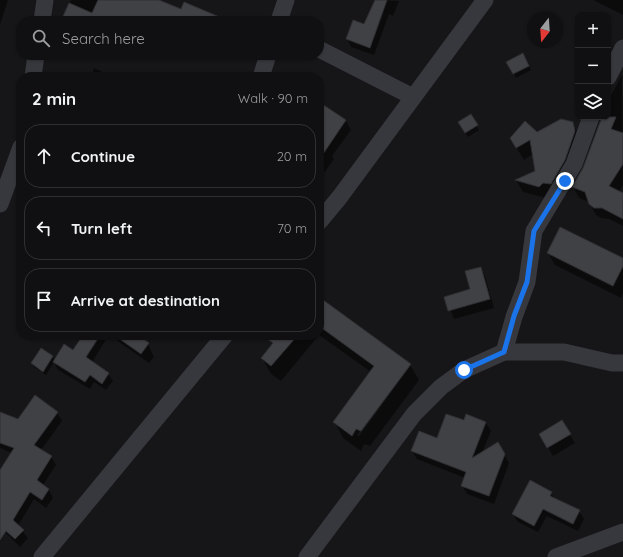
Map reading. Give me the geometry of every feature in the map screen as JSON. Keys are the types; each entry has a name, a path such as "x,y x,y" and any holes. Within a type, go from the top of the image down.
{"street":[{"path":"43,16 45,0"},
{"path":"281,16 286,0"},
{"path":"324,216 339,198 484,0"},
{"path":"611,71 623,48"},
{"path":"324,52 413,97"},
{"path":"34,72 35,60"},
{"path":"263,72 266,60"},
{"path":"504,352 514,316 527,282 534,231 574,164 590,120"},
{"path":"0,204 16,161"},
{"path":"42,557 222,340"},
{"path":"307,557 414,414 441,387 464,370 504,352 564,352 612,363 623,363"},
{"path":"556,557 623,532"}],"building":[{"path":"98,0 159,0 181,9 184,2 217,16 63,16 69,3 92,13"},
{"path":"375,0 387,0 370,48 346,39 353,20 364,24"},
{"path":"523,53 529,66 513,74 506,62"},
{"path":"324,105 346,120 324,153"},
{"path":"471,114 478,125 465,133 458,122"},
{"path":"611,117 616,117 611,129 623,133 623,164 609,186 623,193 623,219 602,208 594,208 589,204 585,192 572,187 583,168 601,120 611,120"},
{"path":"561,119 573,122 575,131 565,160 551,184 543,183 539,187 515,180 535,171 530,140 516,148 510,138 525,121 537,132"},
{"path":"560,227 623,258 623,266 613,286 547,253"},
{"path":"481,267 490,299 448,311 444,297 470,289 465,271"},
{"path":"324,301 411,364 361,431 356,429 352,436 333,422 374,366 324,330"},
{"path":"80,340 97,340 86,357 109,373 102,384 90,375 85,382 53,362 64,344 73,350"},
{"path":"121,340 145,340 149,343 141,354"},
{"path":"269,340 294,340 271,366 261,358 273,343"},
{"path":"41,348 53,356 43,372 31,363"},
{"path":"35,395 58,412 34,445 52,456 37,480 49,489 42,500 30,492 13,520 24,530 15,539 6,531 0,540 0,470 14,448 0,443 0,412 18,419"},
{"path":"446,414 464,420 466,414 486,422 472,458 498,442 505,454 489,496 461,486 466,472 411,451 419,431 437,438"},
{"path":"562,420 571,434 547,448 539,434"},
{"path":"530,480 552,492 550,496 580,510 573,524 543,509 534,526 512,514"}],"route":[{"path":"464,370 504,352 514,316 527,282 534,231 565,181"}]}
